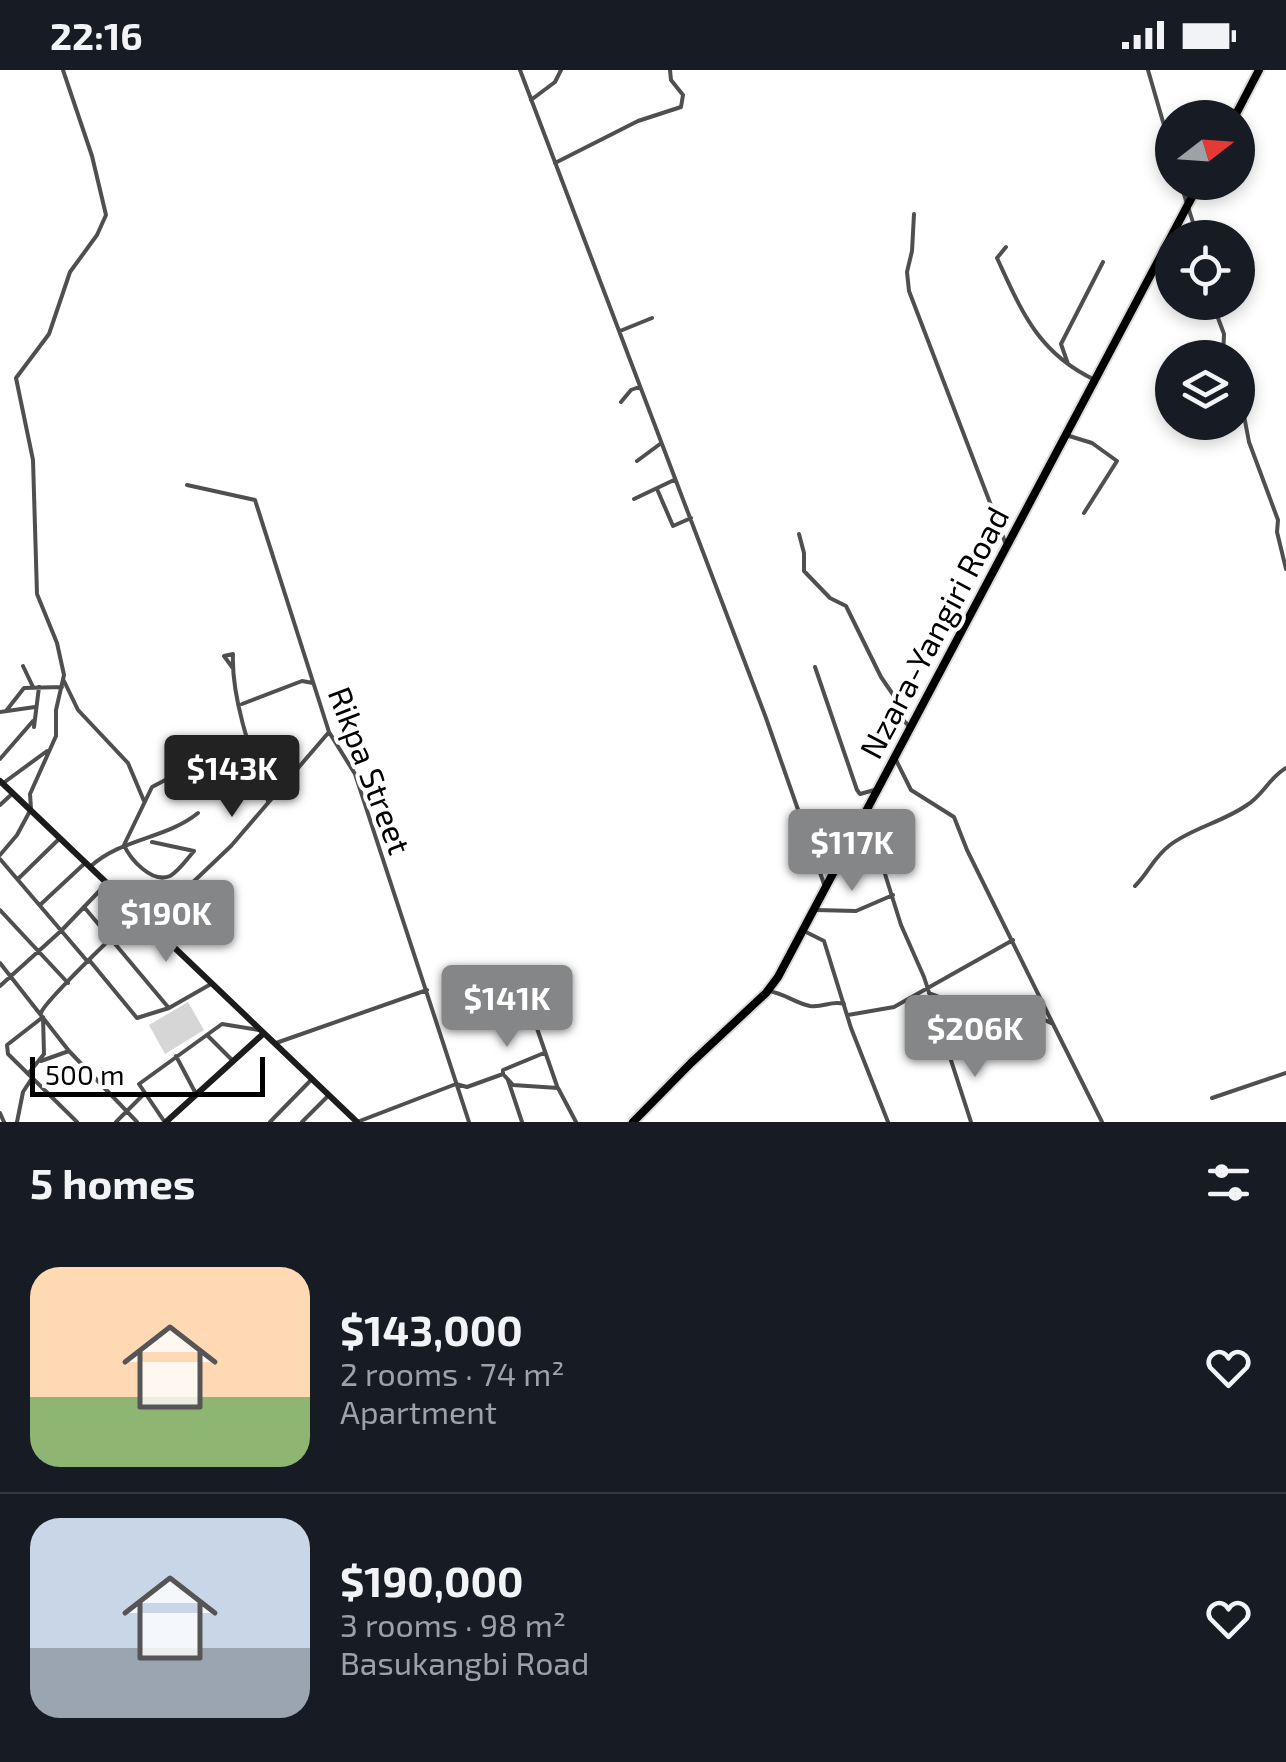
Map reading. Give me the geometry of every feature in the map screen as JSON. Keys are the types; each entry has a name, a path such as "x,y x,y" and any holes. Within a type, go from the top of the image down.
{"main road":[{"path":"1243,100 1259,70"},
{"name":"Nzara-Yangiri Road","path":"633,1122 768,991 1190,200"}],"street":[{"path":"64,70 106,215 97,235 70,272 48,334 16,378 33,460 37,594 57,642 62,685 56,710 56,736 30,794 31,809 18,836 0,857 137,1018 169,1008 211,984"},
{"path":"520,70 766,718 821,880 828,884"},
{"path":"531,100 555,82 561,70"},
{"path":"556,163 643,119 681,106 684,95 670,80 670,70"},
{"path":"1148,70 1157,100"},
{"path":"1187,200 1193,220"},
{"path":"914,214 907,274 909,291 1006,547"},
{"path":"1006,246 997,258 1019,307 1039,339 1068,364 1095,380"},
{"path":"903,249 913,248"},
{"path":"1068,364 1061,344 1104,262"},
{"path":"620,331 652,318"},
{"path":"621,402 639,386"},
{"path":"1066,436 1092,443 1117,461 1084,513"},
{"path":"1249,440 1278,520 1286,569"},
{"path":"637,460 660,444"},
{"path":"634,499 676,480"},
{"name":"Rikpa Street","path":"187,485 255,500 329,732 355,774 468,1122"},
{"path":"656,489 673,526 691,518"},
{"path":"799,534 804,570 830,598 846,606 910,728"},
{"path":"0,759 33,724 36,687 24,666"},
{"path":"232,667 251,751 269,804"},
{"path":"815,667 860,794 878,789"},
{"path":"241,705 302,682 313,682"},
{"path":"3,712 24,688 62,685"},
{"path":"62,685 80,712 128,763 144,801"},
{"path":"3,712 37,707"},
{"path":"150,923 231,846 329,732"},
{"path":"49,749 1,783 357,1122 456,1084 467,1087 503,1074 503,1070 544,1053"},
{"path":"894,758 911,790 956,819 967,850 1102,1122"},
{"path":"1135,886 1150,861 1166,848 1249,804 1286,768"},
{"path":"152,842 194,851 173,875 162,878 145,870 128,855 124,845 152,788 172,776"},
{"path":"0,805 12,794"},
{"path":"40,905 106,852 164,831 198,813"},
{"path":"863,817 870,826 901,925 929,991 971,1122"},
{"path":"18,880 59,839"},
{"path":"0,986 107,883"},
{"path":"814,910 856,911 893,895"},
{"path":"84,907 169,1008"},
{"path":"0,910 68,983"},
{"path":"17,1122 23,1092 44,1054 42,1015 46,1000 138,913"},
{"path":"802,930 824,941 888,1122"},
{"path":"848,1015 894,1008 1013,940"},
{"path":"0,963 69,1052 137,1122"},
{"path":"274,1044 427,990"},
{"path":"528,990 544,1053 576,1122"},
{"path":"768,991 812,1006 844,1001"},
{"path":"929,991 950,1001 1012,1004 1053,1024"},
{"path":"7,1051 7,1045 42,1015"},
{"path":"222,1024 261,1032 165,1122 138,1084 222,1024"},
{"path":"208,1035 233,1061"},
{"path":"0,1045 77,1122"},
{"path":"39,1062 69,1052"},
{"path":"176,1056 196,1094"},
{"path":"1212,1098 1286,1073"},
{"path":"503,1074 514,1084 558,1088"},
{"path":"270,1122 312,1079"},
{"path":"508,1080 522,1122"},
{"path":"116,1122 145,1093"},
{"path":"307,1120 329,1095"},
{"path":"0,1114 4,1122"}],"shaded area":[{"path":"188,1002 204,1030 165,1054 149,1025"}]}
